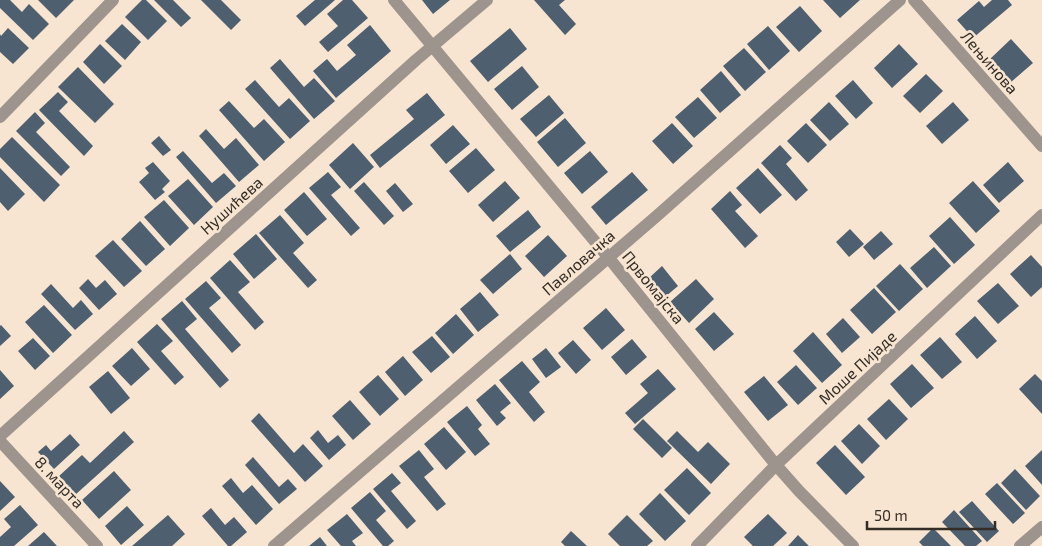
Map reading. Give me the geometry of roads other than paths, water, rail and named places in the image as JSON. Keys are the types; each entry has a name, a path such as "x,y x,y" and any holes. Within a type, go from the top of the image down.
{"street":[{"path":"0,117 114,0"},
{"name":"Првомајска","path":"394,0 608,257 776,465 853,546"},
{"name":"Нушићева","path":"0,436 300,164 486,0"},
{"name":"Павловачка","path":"274,546 659,214 900,0"},
{"name":"Лењинова","path":"914,0 1042,146"},
{"name":"Моше Пијаде","path":"697,546 776,465 1042,215"},
{"name":"8. марта","path":"0,441 97,546"},
{"path":"1020,546 1042,527"}]}
